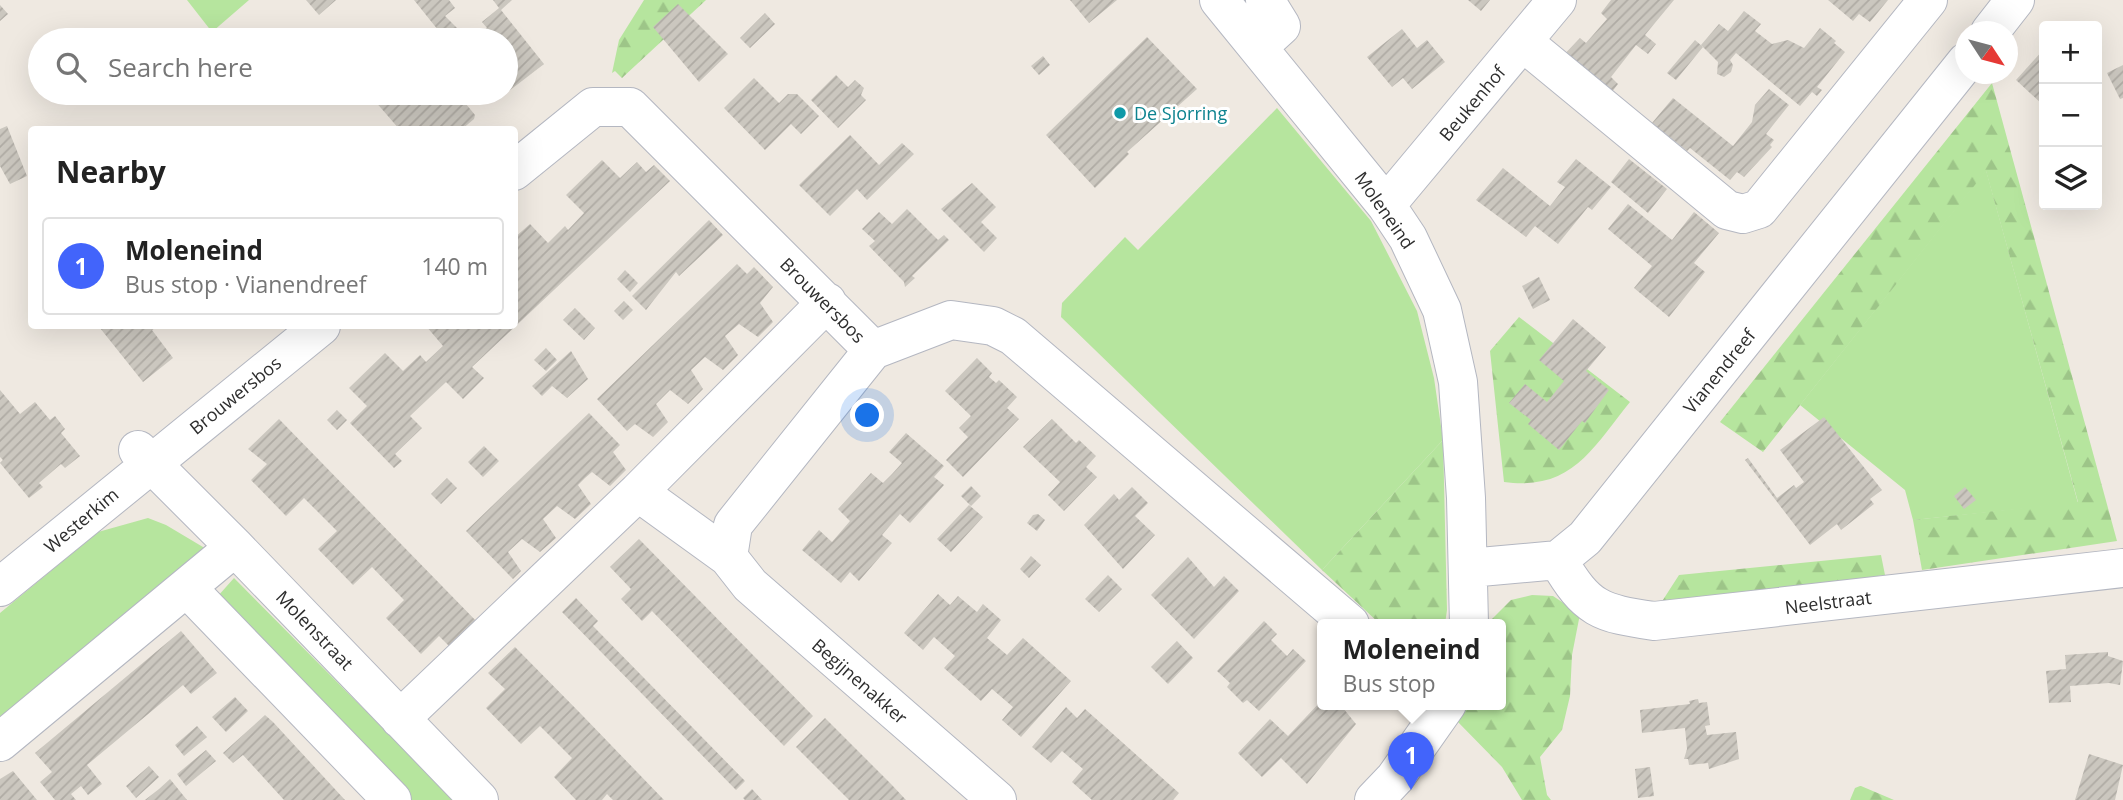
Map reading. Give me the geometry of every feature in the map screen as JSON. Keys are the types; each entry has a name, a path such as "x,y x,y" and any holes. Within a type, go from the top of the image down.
{"street":[{"name":"Moleneind","path":"1219,0 1386,205 1408,238 1444,322 1458,382 1469,568"},
{"path":"1258,47 1281,26 1265,0"},
{"name":"Beukenhof","path":"1386,205 1557,0"},
{"path":"1523,42 1727,210 1743,214 1759,209 1928,0"},
{"path":"1999,21 2015,0"},
{"name":"Vianendreef","path":"1558,560 1585,538 1608,510 1955,75"},
{"name":"Brouwersbos","path":"518,168 593,107 629,107 873,350 951,320 993,326 1013,336 1344,619"},
{"path":"400,719 638,492 827,302"},
{"name":"Brouwersbos","path":"143,457 317,329"},
{"path":"729,557 733,524 873,350"},
{"name":"Molenstraat","path":"143,457 236,547 479,800"},
{"name":"Westerkim","path":"0,587 143,457"},
{"name":"Begijnenakker","path":"638,492 729,557 750,585 997,800"},
{"path":"0,742 236,547"},
{"path":"1469,619 1469,568 1558,560"},
{"name":"Neelstraat","path":"1558,560 1574,589 1607,614 1654,621 2123,568"},
{"path":"187,587 392,800"},
{"path":"1374,800 1395,778 1443,710"}],"green space":[{"path":"187,0 249,0 217,28 209,28"},
{"path":"644,0 706,0 622,78 615,71 612,73 619,40"},
{"path":"1992,84 2117,541 1922,570 1913,520 2078,502 1986,171 1763,452 1720,422"},
{"path":"1277,108 1371,221 1417,311 1434,378 1443,440 1322,570 1061,317 1062,303 1125,237 1138,250"},
{"path":"1986,170 2078,503 1913,520 1905,490 1800,405"},
{"path":"1519,317 1630,402 1604,436 1578,463 1547,480 1527,483 1504,482 1490,351"},
{"path":"1443,440 1446,619 1375,619 1322,570"},
{"path":"148,518 166,525 208,550 0,723 0,613 98,532"},
{"path":"1881,555 1885,575 1659,606 1679,575"},
{"path":"234,578 454,800 403,800 218,596"},
{"path":"1532,595 1553,596 1580,614 1572,655 1570,696 1562,730 1540,757 1547,795 1551,800 1522,800 1502,767 1456,720 1463,710 1506,710 1506,619 1492,619 1511,600"},
{"path":"1860,786 1894,800 1850,800 1855,788"}],"building":[{"path":"306,0 336,0 319,15"},
{"path":"414,0 449,0 455,8 445,16 457,28 436,28"},
{"path":"493,0 512,0 501,10 515,28 487,28 482,22 499,8"},
{"path":"1070,0 1117,0 1089,23"},
{"path":"1468,0 1490,0 1481,11"},
{"path":"1611,0 1674,0 1645,35 1656,44 1648,54 1636,45 1611,77 1618,84 1608,97 1561,58 1580,38 1586,43 1607,19 1601,13"},
{"path":"1828,0 1888,0 1870,22 1859,14 1853,21"},
{"path":"678,4 728,54 699,82 653,27"},
{"path":"0,5 8,14 0,21"},
{"path":"1744,11 1761,24 1755,31 1772,44 1788,40 1804,48 1820,28 1836,41 1834,43 1845,52 1817,87 1822,90 1817,96 1812,92 1800,106 1736,53 1730,60 1733,65 1731,72 1724,77 1717,74 1718,62 1701,45 1719,24 1728,31"},
{"path":"765,13 775,24 750,48 740,38"},
{"path":"1402,29 1417,48 1427,40 1445,62 1412,89 1403,78 1392,87 1367,57"},
{"path":"518,31 544,64 518,84"},
{"name":"De Sjorring","path":"1147,37 1197,89 1127,152 1129,154 1095,188 1046,135"},
{"path":"1695,40 1703,47 1676,80 1667,73"},
{"path":"2039,55 2039,101 2018,82 2018,78"},
{"path":"1043,56 1050,65 1039,75 1031,66"},
{"path":"2123,65 2123,98 2120,99 2107,73"},
{"path":"836,75 848,87 855,80 864,88 861,95 866,100 838,128 811,100"},
{"path":"754,78 779,103 788,94 797,94 819,116 801,134 791,124 765,150 724,108"},
{"path":"1769,89 1789,105 1766,134 1774,140 1770,145 1772,147 1744,177 1737,172 1730,180 1690,148 1687,151 1652,123 1673,98 1733,146 1752,122 1755,105"},
{"path":"378,105 467,105 475,115 466,126 397,126"},
{"path":"7,126 27,176 10,184 0,166 0,129"},
{"path":"850,135 879,165 902,143 914,154 867,200 857,189 830,216 799,185"},
{"path":"1576,159 1611,187 1592,210 1588,207 1558,244 1535,226 1526,237 1476,200 1503,168 1550,206 1565,187 1557,182"},
{"path":"1629,159 1667,189 1648,213 1611,182"},
{"path":"602,160 620,178 637,162 646,172 654,165 670,181 518,324 518,234 530,224 548,243 565,226 568,230 584,213 566,195"},
{"path":"972,183 996,207 981,222 997,238 984,252 941,209"},
{"path":"1628,204 1672,240 1694,212 1719,233 1694,263 1705,272 1669,317 1634,288 1652,266 1608,229"},
{"path":"907,209 938,240 944,235 949,240 912,276 915,278 905,287 904,282 869,246 875,241 862,229 879,212 892,224"},
{"path":"709,220 723,235 679,276 676,272 646,310 632,296"},
{"path":"737,264 747,274 754,267 773,287 760,303 773,322 758,337 739,324 725,336 738,355 723,370 705,357 691,370 703,389 688,404 670,390 656,404 668,422 653,437 635,424 627,431 597,399"},
{"path":"625,270 638,283 630,292 617,279"},
{"path":"1539,277 1550,300 1533,309 1522,286"},
{"path":"624,301 633,310 623,320 614,311"},
{"path":"575,308 595,328 584,340 563,320"},
{"path":"1573,319 1606,347 1586,371 1609,390 1585,423 1582,421 1559,450 1528,424 1531,420 1509,403 1525,384 1547,402 1564,381 1539,360"},
{"path":"101,329 154,329 173,358 143,382"},
{"path":"429,329 512,329 472,367 484,378 463,399 446,382 410,416 422,428 395,454 402,461 394,468 350,423 367,406 349,388 385,353 403,371 420,355 426,362 443,346"},
{"path":"546,348 557,360 546,371 534,360"},
{"path":"571,351 588,379 567,398 552,386 542,396 532,386"},
{"path":"977,358 992,373 989,377 996,383 999,380 1017,397 1007,408 1019,419 963,477 946,460 968,437 959,428 971,416 945,391"},
{"path":"0,390 20,414 35,402 50,420 55,416 65,429 61,433 80,456 65,468 61,464 39,483 43,487 29,498 0,463 3,460 0,457"},
{"path":"337,410 347,420 337,430 327,420"},
{"path":"589,413 620,445 613,452 626,470 610,486 592,472 585,478 578,485 591,504 575,519 557,506 543,519 556,538 540,552 522,539 508,552 521,571 513,579 466,531"},
{"path":"1824,417 1882,490 1870,499 1874,504 1841,530 1837,524 1810,545 1745,460 1748,458 1777,498 1794,485 1796,488 1804,482 1780,450"},
{"path":"279,419 482,627 456,653 439,636 421,654 386,618 404,600 372,567 353,585 318,549 337,531 304,498 286,516 251,480 267,464 248,449"},
{"path":"1052,419 1076,443 1079,440 1096,456 1086,467 1097,477 1064,511 1048,495 1060,482 1023,447"},
{"path":"906,433 944,466 934,477 944,485 910,523 900,514 882,535 892,543 859,581 850,572 841,583 802,550 819,530 832,542 850,521 838,509 871,473 883,483 902,463 889,452"},
{"path":"484,446 499,461 483,477 468,462"},
{"path":"447,478 457,488 441,504 431,494"},
{"path":"971,486 981,496 971,506 961,496"},
{"path":"1132,487 1148,503 1135,516 1155,535 1123,569 1084,525 1114,494 1119,500"},
{"path":"1965,487 1976,500 1964,509 1954,496"},
{"path":"969,505 983,517 951,552 937,539"},
{"path":"1038,514 1045,520 1037,531 1027,523 1033,515"},
{"path":"639,539 813,716 784,746 652,611 642,621 621,599 631,589 610,567"},
{"path":"1031,556 1041,565 1029,578 1020,569"},
{"path":"1188,557 1214,587 1224,576 1239,591 1194,639 1151,595"},
{"path":"1108,575 1122,589 1099,612 1085,599"},
{"path":"938,594 950,605 958,596 977,612 983,604 1001,620 987,638 1007,655 1023,638 1071,681 1021,737 1002,720 1013,707 992,689 981,701 944,668 955,656 934,637 923,650 904,633"},
{"path":"576,598 598,621 593,626 745,781 736,790 562,612"},
{"path":"1264,621 1277,634 1271,640 1287,656 1293,649 1306,661 1259,711 1247,700 1243,703 1227,687 1230,683 1217,671"},
{"path":"181,631 217,673 191,694 183,685 87,765 102,784 88,795 81,786 71,794 76,800 55,800 40,782 52,772 35,753"},
{"path":"1177,641 1193,658 1168,684 1151,667"},
{"path":"515,647 664,800 613,800 607,794 602,800 576,800 554,777 572,758 540,726 521,744 486,708 505,689 488,673"},
{"path":"2108,652 2108,656 2123,661 2120,685 2109,683 2070,686 2071,702 2049,703 2046,671 2066,669 2065,655"},
{"path":"235,697 248,711 226,732 212,717"},
{"path":"1698,699 1699,703 1707,702 1710,725 1705,726 1707,735 1736,732 1739,759 1709,769 1708,763 1689,765 1688,759 1684,759 1687,749 1685,728 1642,733 1640,710 1690,704 1689,701"},
{"path":"1317,705 1317,710 1345,710 1356,724 1307,784 1281,758 1262,777 1238,753 1270,719 1288,736"},
{"path":"1066,707 1077,718 1085,709 1179,793 1173,800 1092,800 1072,782 1083,769 1062,751 1051,763 1032,747"},
{"path":"265,715 345,800 284,800 243,755 233,763 223,753"},
{"path":"825,718 906,800 849,800 796,747"},
{"path":"197,726 207,737 184,756 175,745"},
{"path":"206,750 216,761 186,786 177,774"},
{"path":"2089,754 2123,765 2115,800 2075,800"},
{"path":"149,766 159,777 136,798 126,786"},
{"path":"1650,767 1654,796 1638,798 1635,769"},
{"path":"13,771 37,800 0,800 0,779"},
{"path":"170,779 187,800 145,800 159,789"},
{"path":"752,789 762,800 743,798"}],"place":[{"name":"De Sjorring","path":"1120,113"},
{"name":"Moleneind","path":"1411,790"}]}
